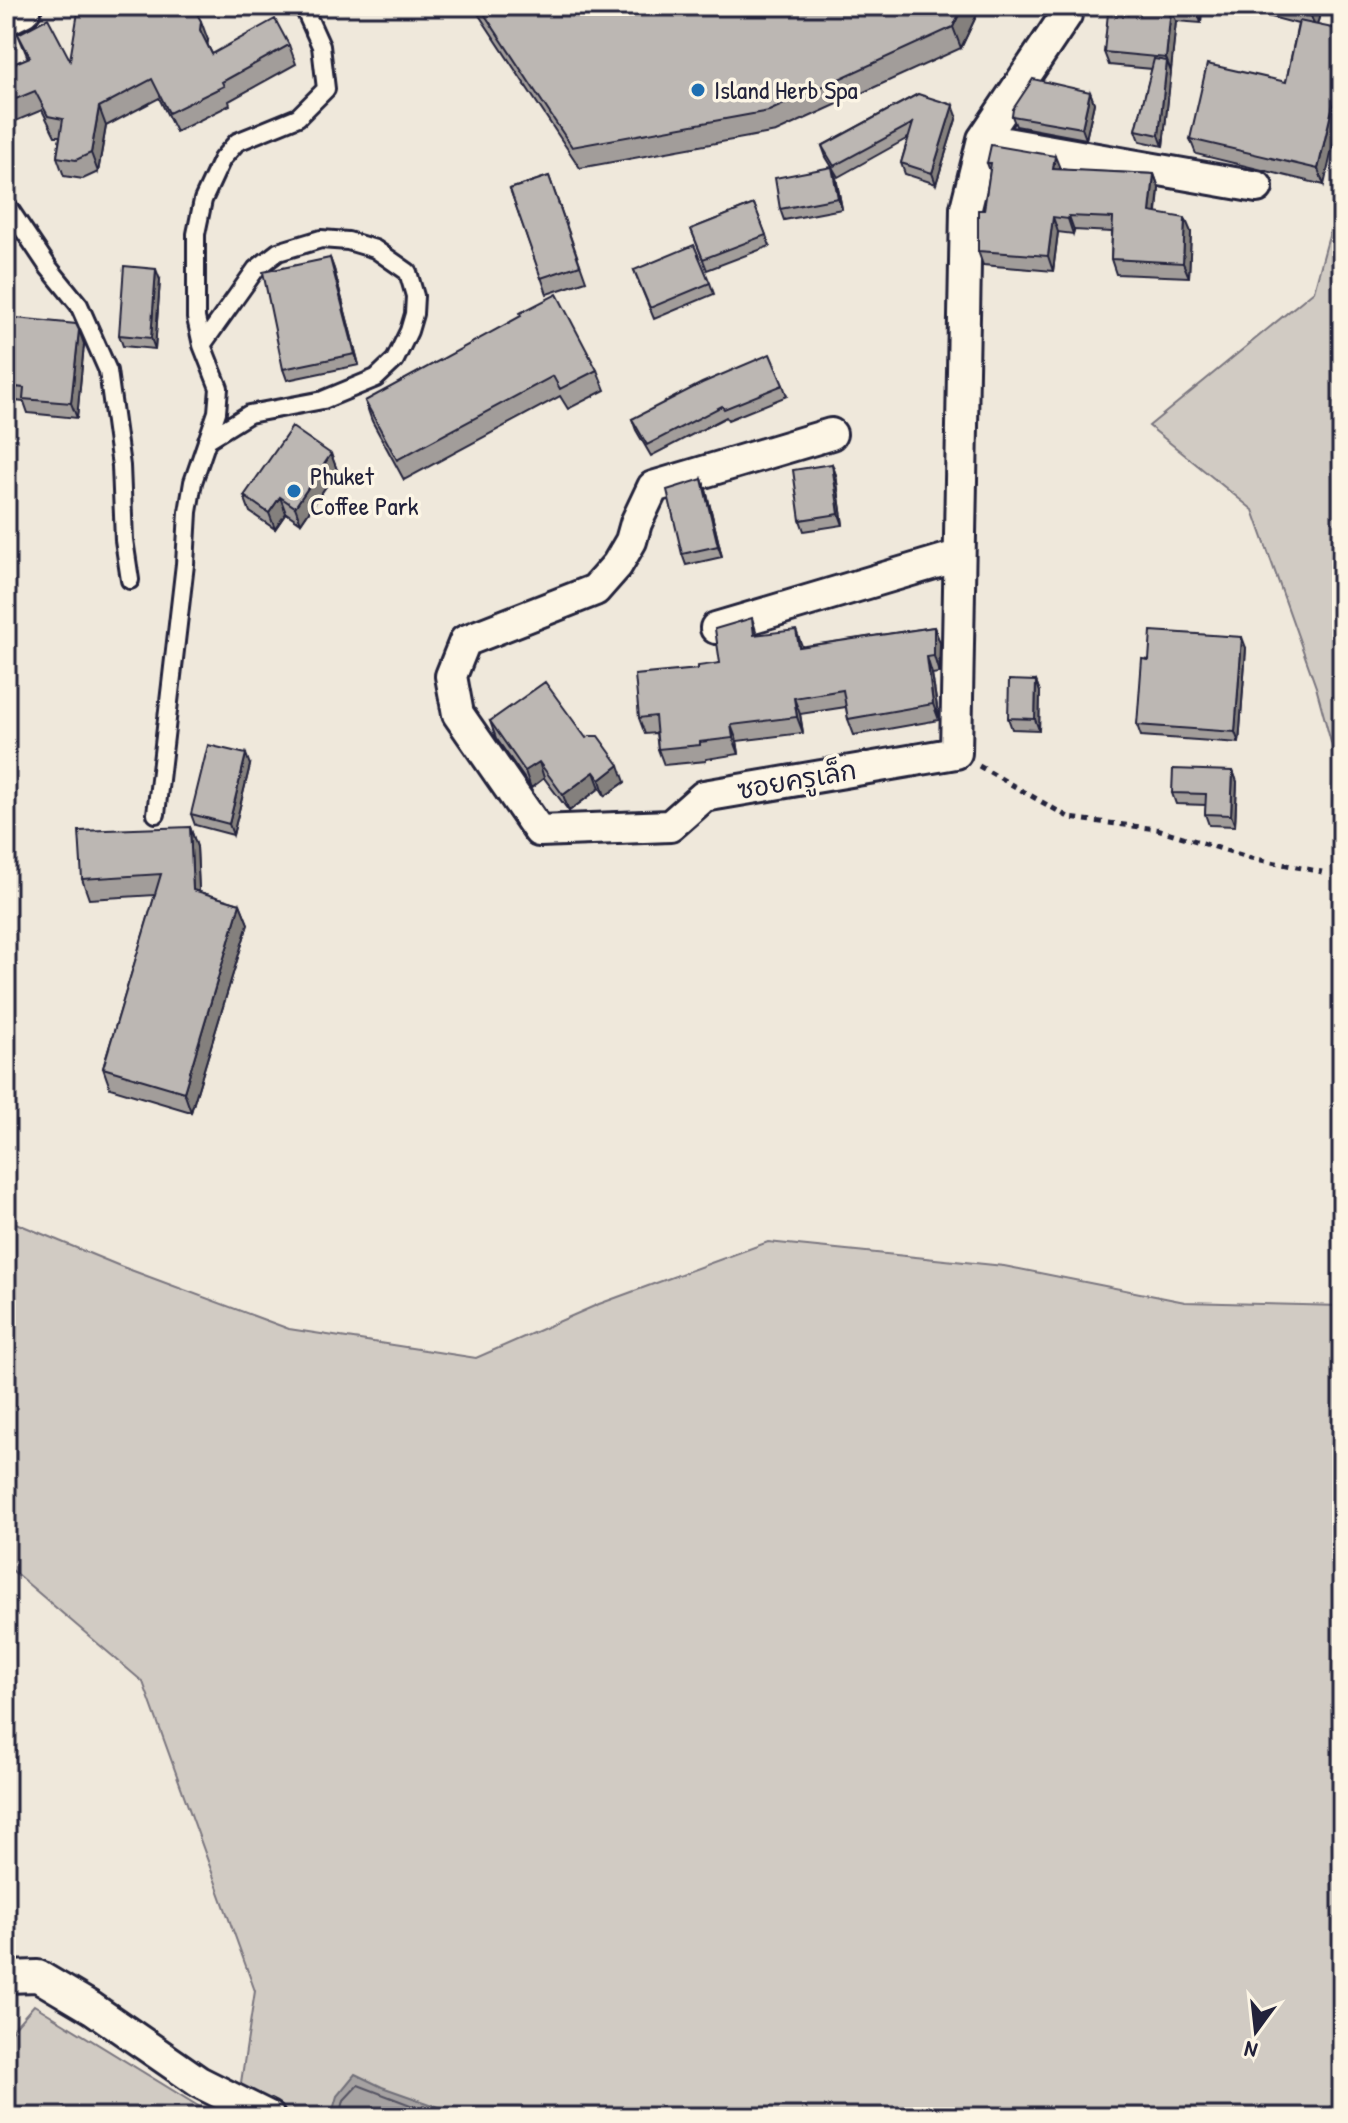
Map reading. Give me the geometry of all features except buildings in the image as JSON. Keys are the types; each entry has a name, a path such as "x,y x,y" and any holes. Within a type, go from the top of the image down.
{"main road":[{"path":"6,13 20,6"}],"street":[{"path":"956,753 966,208 983,139 1066,15 1067,6"},
{"path":"983,139 1257,187"},
{"name":"ซอยครูเล็ก","path":"831,434 653,487 631,541 617,565 595,590 465,641 451,676 458,714 539,831 670,826 704,796 956,753"},
{"path":"716,628 958,556"},
{"path":"6,1977 38,1976 92,2008 199,2082 269,2117"}],"lane":[{"path":"156,814 185,564 188,512 193,482 217,412 219,388 202,345 196,318 196,234 203,200 222,159 237,142 298,117 326,89 321,46 303,6"},
{"path":"6,204 49,268 79,305 108,371 121,466 124,540 130,580"},
{"path":"202,345 256,269 278,252 321,239 348,241 375,249 408,272 415,296 409,331 395,360 376,378 323,400 249,414 207,440"}],"path":[{"path":"956,753 1070,818 1157,829 1251,858 1322,872"}],"shaded area":[{"path":"1342,188 1342,783 1316,687 1253,510 1149,426 1314,291"},
{"path":"6,1219 120,1266 289,1329 476,1358 599,1304 768,1242 1004,1266 1185,1302 1342,1306 1342,2117 263,2117 238,2102 255,1991 143,1682 6,1565"},
{"path":"34,2005 216,2117 6,2117 6,2037"}],"water":[{"path":"355,2074 382,2087 467,2117 331,2117 337,2096"}],"place":[{"name":"Island Herb Spa","path":"698,90"},
{"name":"Phuket Coffee Park","path":"294,491"}]}
